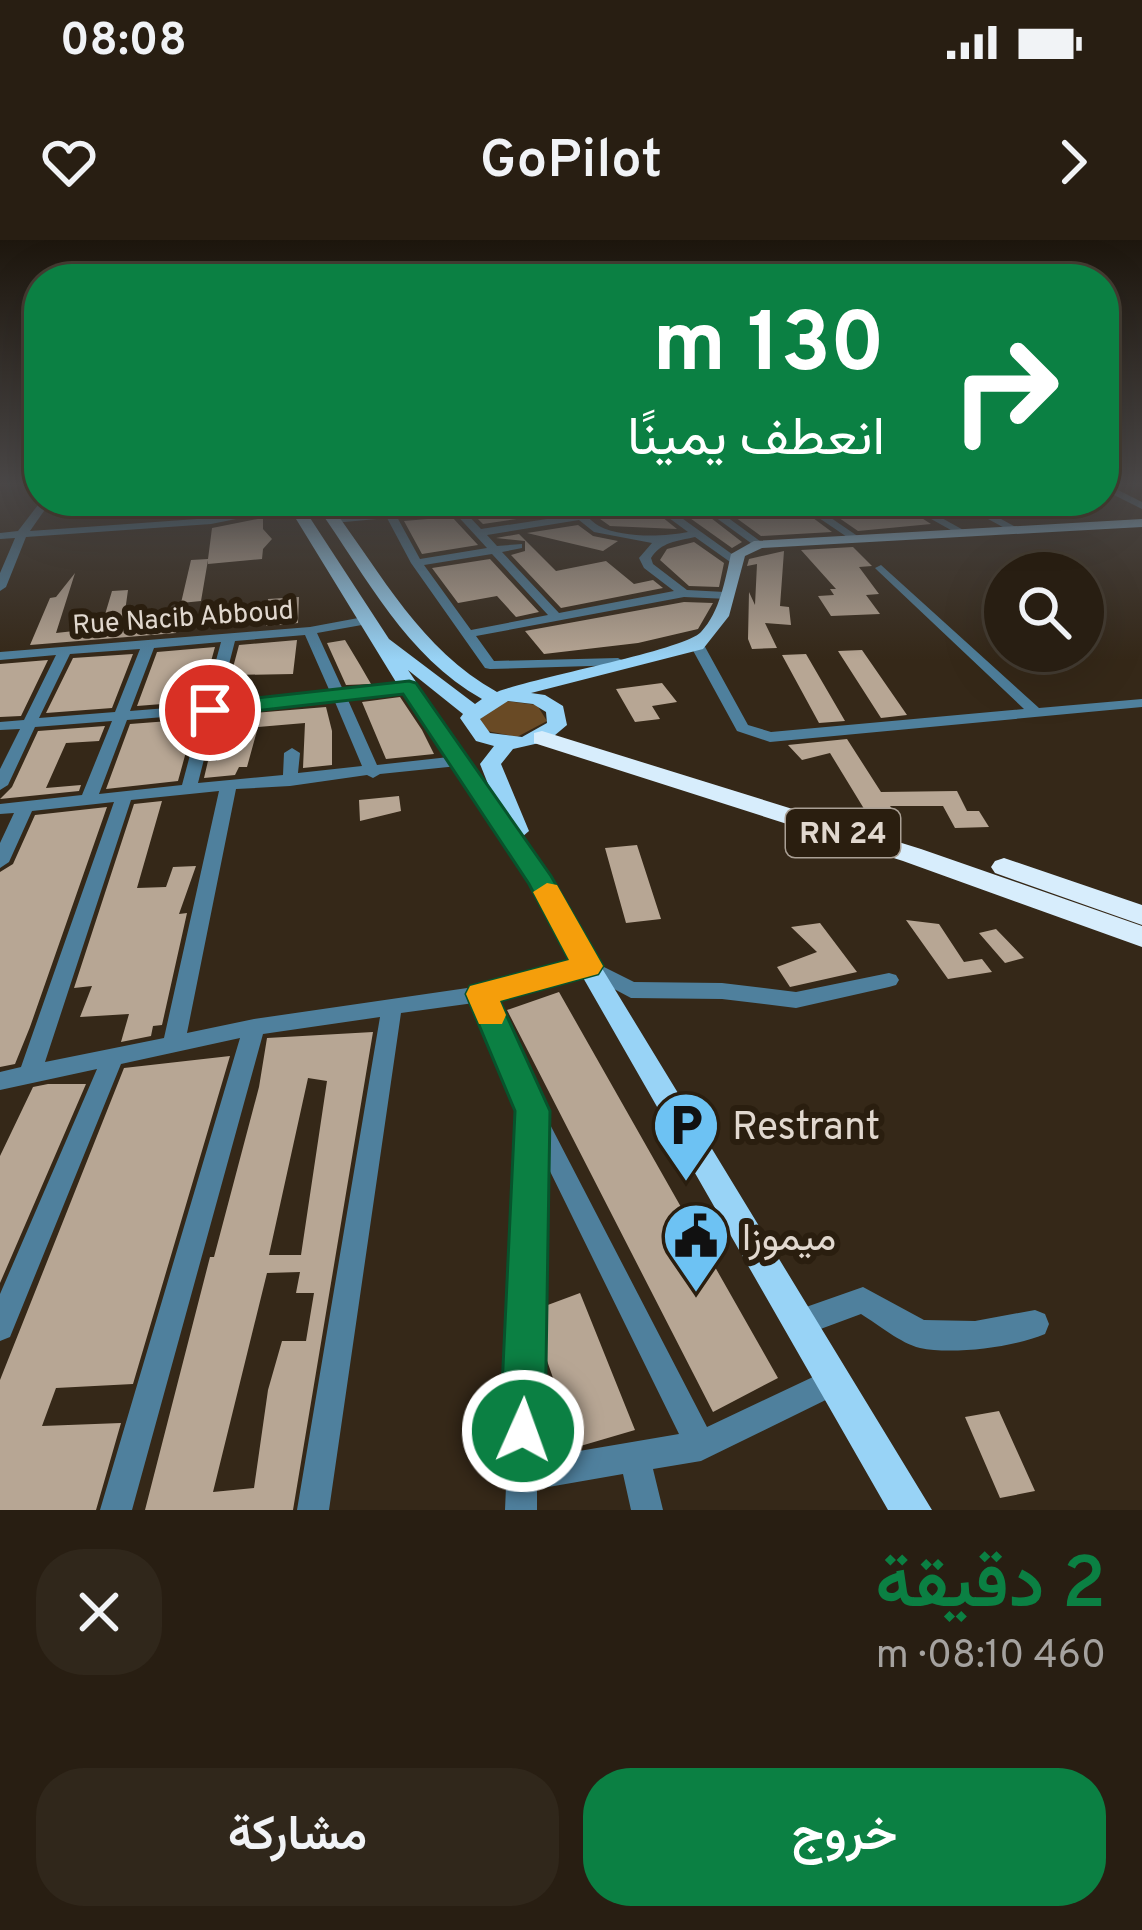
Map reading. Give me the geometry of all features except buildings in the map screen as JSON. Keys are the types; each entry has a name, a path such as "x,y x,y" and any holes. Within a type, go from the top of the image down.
{"highway":[{"name":"RN 24","path":"553,727 1142,915"},
{"name":"RN 24","path":"553,727 1142,937"}],"main road":[{"path":"322,542 409,687 542,883"},
{"path":"327,542 387,622 427,652"},
{"path":"350,542 440,667 502,697 549,704 553,727"},
{"path":"472,718 502,697 596,667 697,645 713,634 738,554 759,544 783,542"},
{"path":"376,631 472,718 483,737 507,743"},
{"path":"553,727 559,695 566,685 596,667"},
{"path":"472,718 473,758 492,813"},
{"path":"553,727 507,743 490,764 542,883 911,1510"}],"street":[{"path":"405,542 495,667 618,662"},
{"path":"487,542 556,617"},
{"path":"659,542 650,547 648,566 684,593"},
{"path":"707,542 736,562"},
{"path":"417,563 518,546"},
{"path":"881,568 1034,711"},
{"path":"0,587 4,570"},
{"path":"468,634 684,593 725,596"},
{"path":"310,631 373,773"},
{"name":"Rue Nacib Abboud","path":"0,656 310,631 376,631"},
{"path":"188,791 229,638"},
{"path":"88,801 149,644"},
{"path":"697,645 742,728 758,734 1142,703"},
{"path":"0,784 64,650"},
{"path":"0,726 336,698 409,687"},
{"path":"290,781 292,753"},
{"path":"0,809 458,761"},
{"path":"174,1042 228,788"},
{"path":"29,1076 124,798"},
{"path":"0,862 25,806"},
{"path":"0,1081 254,1027 481,994 588,966 631,990 722,991 796,1000 889,980"},
{"path":"481,994 532,1111 701,1446"},
{"path":"313,1510 392,1006"},
{"path":"116,1510 254,1027"},
{"path":"0,1327 112,1060"},
{"path":"521,1510 532,1111"},
{"path":"799,1323 863,1300 922,1334 975,1335 1036,1324"},
{"path":"521,1476 701,1446 832,1382"},
{"path":"635,1460 647,1510"}],"shaded area":[{"path":"506,701 537,705 547,721 517,737 487,731 480,720 482,714"}],"slow traffic":[{"path":"490,1015 481,994 588,966 547,892"}],"place":[{"name":"Restrant","path":"686,1184"},
{"name":"ميموزا","path":"696,1295"}],"route":[{"path":"210,710 409,687 542,883 588,966 481,994 532,1111 523,1431"}]}
